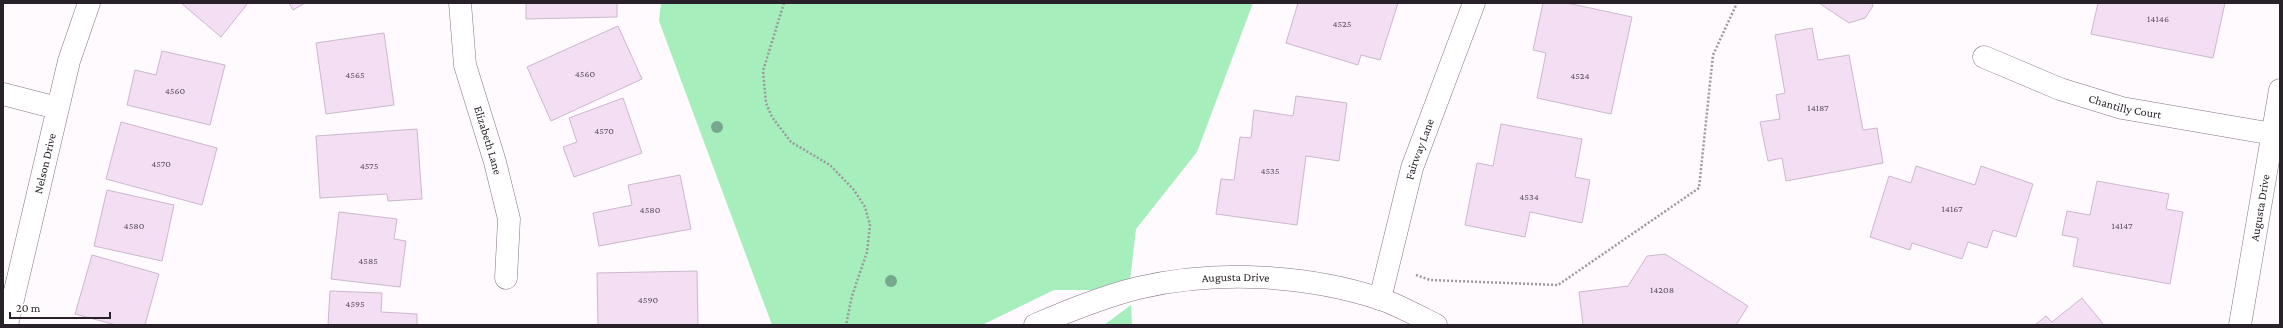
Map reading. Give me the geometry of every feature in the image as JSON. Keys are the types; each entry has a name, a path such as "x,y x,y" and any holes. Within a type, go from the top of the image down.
{"street":[{"name":"Nelson Drive","path":"7,325 69,61 90,3"},
{"name":"Elizabeth Lane","path":"460,3 465,65 495,162 508,219 506,278"},
{"name":"Fairway Lane","path":"1380,299 1412,168 1474,3"},
{"name":"Chantilly Court","path":"1984,57 2060,89 2122,108 2272,134"},
{"name":"Augusta Drive","path":"2240,325 2280,90"},
{"path":"3,94 57,108"},
{"name":"Augusta Drive","path":"1035,325 1084,304 1138,288 1193,280 1258,277 1321,284 1380,299 1436,325"}],"path":[{"path":"784,3 763,71 766,103 772,117 791,142 830,166 854,190 865,207 870,225 867,252 852,296 846,325"},
{"path":"1388,266 1430,280 1558,286 1699,188 1713,55 1737,3"}],"green space":[{"path":"661,3 1253,3 1197,152 1136,229 1130,281 1091,290 1054,290 982,325 772,325 659,21"},
{"path":"1131,305 1132,325 1104,325"}],"building":[{"path":"181,3 248,3 221,37"},
{"path":"289,3 305,3 293,10"},
{"path":"526,3 617,3 617,17 526,19"},
{"path":"1298,3 1398,3 1380,60 1361,55 1358,65 1286,43"},
{"path":"1543,3 1567,3 1632,17 1611,114 1537,98 1546,53 1533,50"},
{"path":"1819,3 1872,3 1873,6 1865,18 1849,23"},
{"path":"2098,3 2225,3 2213,58 2091,34"},
{"path":"618,26 642,79 551,121 527,67"},
{"path":"1812,28 1818,60 1849,55 1863,130 1877,128 1883,163 1786,181 1782,158 1768,161 1760,122 1780,119 1776,95 1785,93 1775,35"},
{"path":"384,33 394,105 326,114 316,43"},
{"path":"162,51 225,65 210,125 127,105 135,70 156,75"},
{"path":"1296,96 1347,103 1339,161 1306,156 1297,225 1216,214 1221,179 1234,180 1240,137 1251,138 1254,110 1293,116"},
{"path":"623,98 642,153 574,177 563,147 577,142 569,118"},
{"path":"121,122 217,148 202,205 106,179"},
{"path":"1501,124 1582,139 1575,177 1590,180 1582,223 1530,212 1525,237 1465,225 1477,163 1493,166"},
{"path":"417,129 422,199 388,201 387,194 320,198 316,136"},
{"path":"1916,166 1975,185 1981,166 2033,184 2016,237 1993,230 1987,248 1968,242 1962,259 1912,243 1910,250 1870,237 1889,176 1911,183"},
{"path":"680,175 691,229 599,246 593,213 632,205 628,185"},
{"path":"2097,181 2169,194 2166,209 2183,212 2170,284 2073,266 2078,238 2062,235 2067,211 2090,215"},
{"path":"107,190 174,205 162,261 94,246"},
{"path":"339,212 397,219 394,239 406,241 400,287 331,279"},
{"path":"1665,254 1748,306 1736,325 1583,325 1579,292 1628,286 1647,256"},
{"path":"92,255 159,274 145,325 116,325 75,314"},
{"path":"697,271 698,325 598,325 597,273"},
{"path":"330,291 382,293 381,312 417,314 417,325 328,325"},
{"path":"2082,298 2104,325 2035,325 2046,316 2052,322"}]}
